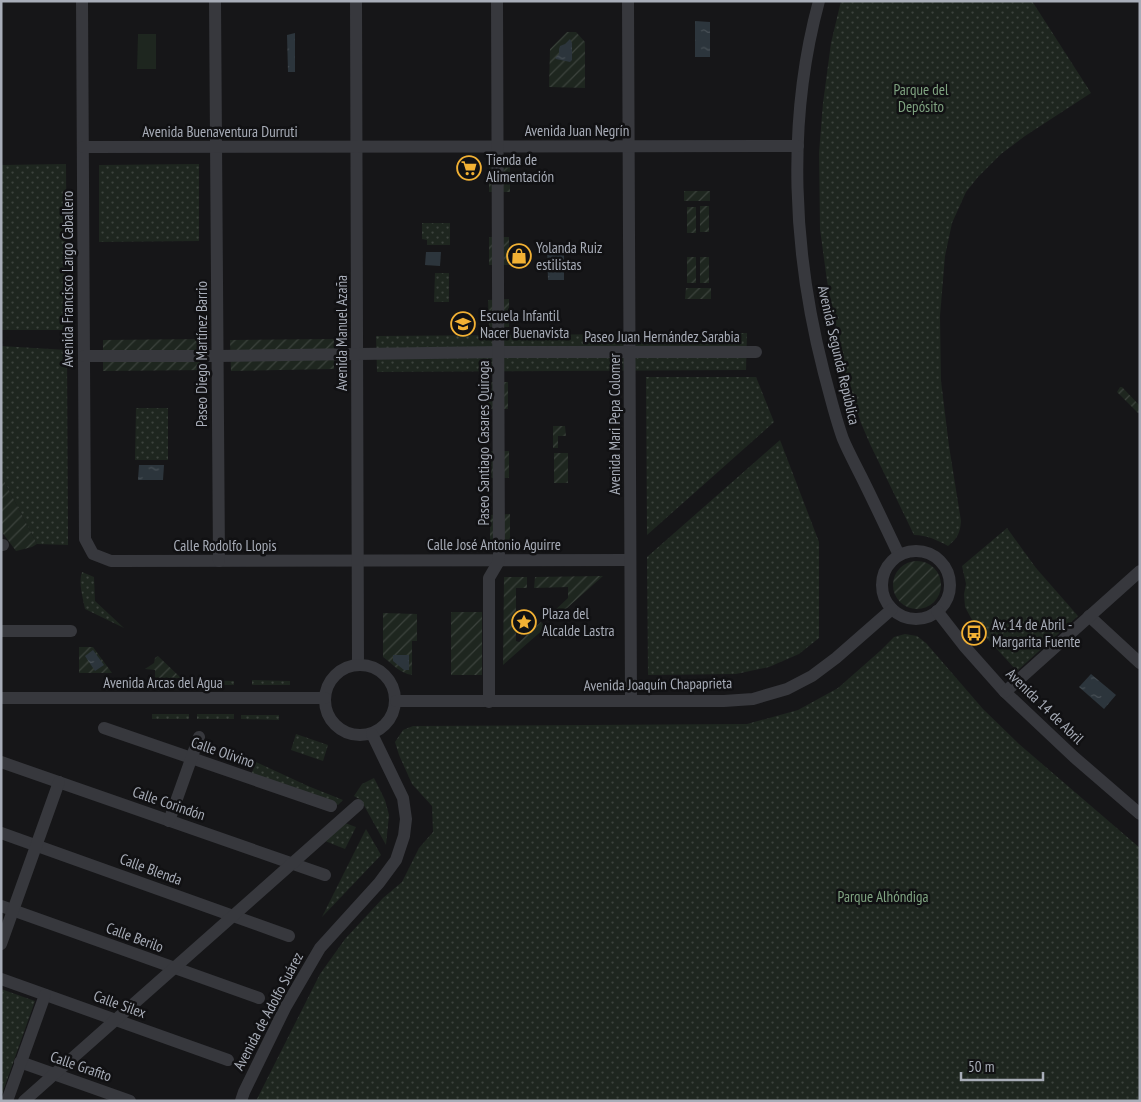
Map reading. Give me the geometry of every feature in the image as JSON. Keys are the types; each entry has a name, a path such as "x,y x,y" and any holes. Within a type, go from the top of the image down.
{"street":[{"name":"Avenida Francisco Largo Caballero","path":"82,1 85,540 93,554"},
{"name":"Paseo Diego Martínez Barrio","path":"216,1 218,561"},
{"name":"Avenida Manuel Azaña","path":"356,1 358,664"},
{"name":"Paseo Santiago Casares Quiroga","path":"489,702 489,578 499,561 497,1"},
{"name":"Avenida Mari Pepa Colomer","path":"628,1 631,701"},
{"name":"Avenida Segunda República","path":"819,1 807,59 798,146 798,218 804,276 816,342 843,439 899,555"},
{"name":"Avenida Juan Negrín","path":"357,147 798,146"},
{"name":"Avenida Buenaventura Durruti","path":"83,147 357,147"},
{"name":"Paseo Juan Hernández Sarabia","path":"84,356 499,352 756,352"},
{"path":"921,550 932,554 947,569 950,581 945,603 929,616 919,619 900,615 886,601 882,591 882,580 885,570 891,561 899,555 921,550"},
{"name":"Calle Rodolfo Llopis","path":"93,554 110,561 358,561"},
{"name":"Calle José Antonio Aguirre","path":"358,561 630,560"},
{"path":"1005,692 1140,571"},
{"name":"Avenida Joaquín Chapaprieta","path":"396,702 724,701 753,699 787,689 812,676 836,658 892,609"},
{"name":"Avenida 14 de Abril","path":"937,611 965,647 1005,692 1074,757 1140,814"},
{"path":"1089,616 1140,664"},
{"path":"1,631 71,631"},
{"path":"358,664 380,670 388,678 394,689 396,702 389,721 381,729 372,734 360,736 349,734 331,720 326,710 325,698 327,688 339,672 358,664"},
{"name":"Avenida Arcas del Agua","path":"1,698 325,698"},
{"name":"Calle Olivino","path":"104,728 331,806"},
{"name":"Avenida de Adolfo Suárez","path":"242,1101 244,1092 285,1008 320,948 379,883 396,860 405,828 406,819 403,798 372,734"},
{"path":"169,821 199,737"},
{"name":"Calle Corindón","path":"1,762 325,875"},
{"path":"1,944 7,908 36,846 59,782"},
{"path":"24,1101 358,805"},
{"name":"Calle Blenda","path":"1,833 289,936"},
{"name":"Calle Berilo","path":"7,908 258,998"},
{"name":"Calle Silex","path":"1,979 228,1060"},
{"path":"6,1101 45,995"},
{"name":"Calle Grafito","path":"20,1062 130,1101"}],"green space":[{"name":"Parque del Depósito","path":"841,1 1032,1 1091,93 1001,154 966,192 952,223 945,256 940,316 941,381 961,521 958,535 948,546 932,538 914,535 861,423 844,370 827,281 820,229 819,153 831,43"},
{"path":"567,32 576,32 585,42 585,88 549,87 550,49"},
{"path":"138,34 156,34 156,69 137,69"},
{"path":"66,164 67,330 1,330 1,165"},
{"path":"199,164 199,241 99,242 99,165"},
{"path":"489,165 510,165 510,192 489,192"},
{"path":"684,191 710,191 710,201 684,201"},
{"path":"700,206 709,206 709,232 700,232"},
{"path":"687,207 696,207 696,233 687,233"},
{"path":"422,223 450,223 450,245 427,245 427,240 422,239"},
{"path":"489,237 509,237 509,265 489,265"},
{"path":"687,257 696,257 696,283 687,283"},
{"path":"700,257 709,257 709,283 700,283"},
{"path":"435,273 449,273 449,302 434,302"},
{"path":"686,288 711,288 711,299 685,299"},
{"path":"509,299 509,327 489,327 488,300"},
{"path":"747,333 746,370 377,372 376,336"},
{"path":"207,339 207,370 103,371 103,340"},
{"path":"334,339 334,369 231,371 230,340"},
{"path":"1,346 67,350 68,545 37,544 1,475"},
{"path":"646,377 756,377 774,422 647,535"},
{"path":"488,382 508,382 508,409 488,409"},
{"path":"1120,387 1140,406 1140,414 1117,392"},
{"path":"136,408 168,408 168,460 135,460"},
{"path":"553,426 565,426 566,436 558,436 558,448 553,448"},
{"path":"780,440 819,542 819,638 799,654 769,667 736,674 648,675 647,557"},
{"path":"489,451 509,451 509,478 489,478"},
{"path":"554,453 568,453 568,483 554,483"},
{"path":"1,475 37,544 32,547 16,551 1,531"},
{"path":"510,514 510,542 490,542 490,515"},
{"path":"1007,528 1036,568 1078,616 1017,671 983,634 965,607 964,594 966,584 962,566"},
{"path":"912,561 922,561 934,568 941,580 941,590 934,602 922,609 912,609 904,605 897,598 893,590 893,580 897,572 904,565"},
{"path":"82,572 94,577 95,601 124,628 85,609 81,585"},
{"path":"603,576 557,617 553,612 568,598 568,587 534,588 535,577"},
{"path":"504,577 527,577 527,588 516,588 516,641 519,642 541,622 546,627 503,665"},
{"path":"451,612 482,612 482,675 451,675"},
{"path":"383,613 417,614 417,641 412,641 412,675 400,670 383,657"},
{"name":"Parque Alhóndiga","path":"905,634 917,636 926,643 983,709 1019,744 1140,848 1140,1101 256,1101 320,974 345,939 383,898 402,882 419,848 433,832 432,806 412,784 395,742 403,730 413,726 747,724 798,710 838,688 894,637"},
{"path":"79,647 93,647 112,673 79,673"},
{"path":"158,656 181,678 155,678 155,670 145,669 154,663 155,658"},
{"path":"150,680 187,681 188,685 150,685"},
{"path":"196,680 234,681 234,685 196,685"},
{"path":"252,680 290,681 290,685 252,685"},
{"path":"152,714 189,714 189,719 152,719"},
{"path":"197,714 234,714 234,719 197,719"},
{"path":"241,715 279,715 279,720 241,719"},
{"path":"296,734 328,745 323,761 291,750"},
{"path":"256,762 343,800 338,805 251,775"},
{"path":"374,778 385,800 389,815 386,845 361,800 354,796 362,784"},
{"path":"345,823 356,827 345,849 325,841"},
{"path":"366,829 381,855 322,917"},
{"path":"1,989 35,1001 1,1097"}],"water":[{"path":"695,21 710,22 710,57 695,57"},
{"path":"295,33 295,72 288,72 287,35"},
{"path":"570,39 572,43 572,60 570,62 556,59 560,46"},
{"path":"547,246 564,246 564,280 548,280"},
{"path":"426,252 441,252 440,266 425,265"},
{"path":"139,465 164,465 163,480 138,480"},
{"path":"93,650 104,665 95,671 85,656"},
{"path":"393,655 409,655 409,670 404,670 393,661"},
{"path":"1091,674 1116,695 1104,709 1079,687"}],"place":[{"name":"Tienda de Alimentación","path":"469,168"},
{"name":"Yolanda Ruiz estilistas","path":"519,256"},
{"name":"Escuela Infantil Nacer Buenavista","path":"463,324"},
{"name":"Plaza del Alcalde Lastra","path":"524,622"},
{"name":"Av. 14 de Abril - Margarita Fuente","path":"974,633"}]}
